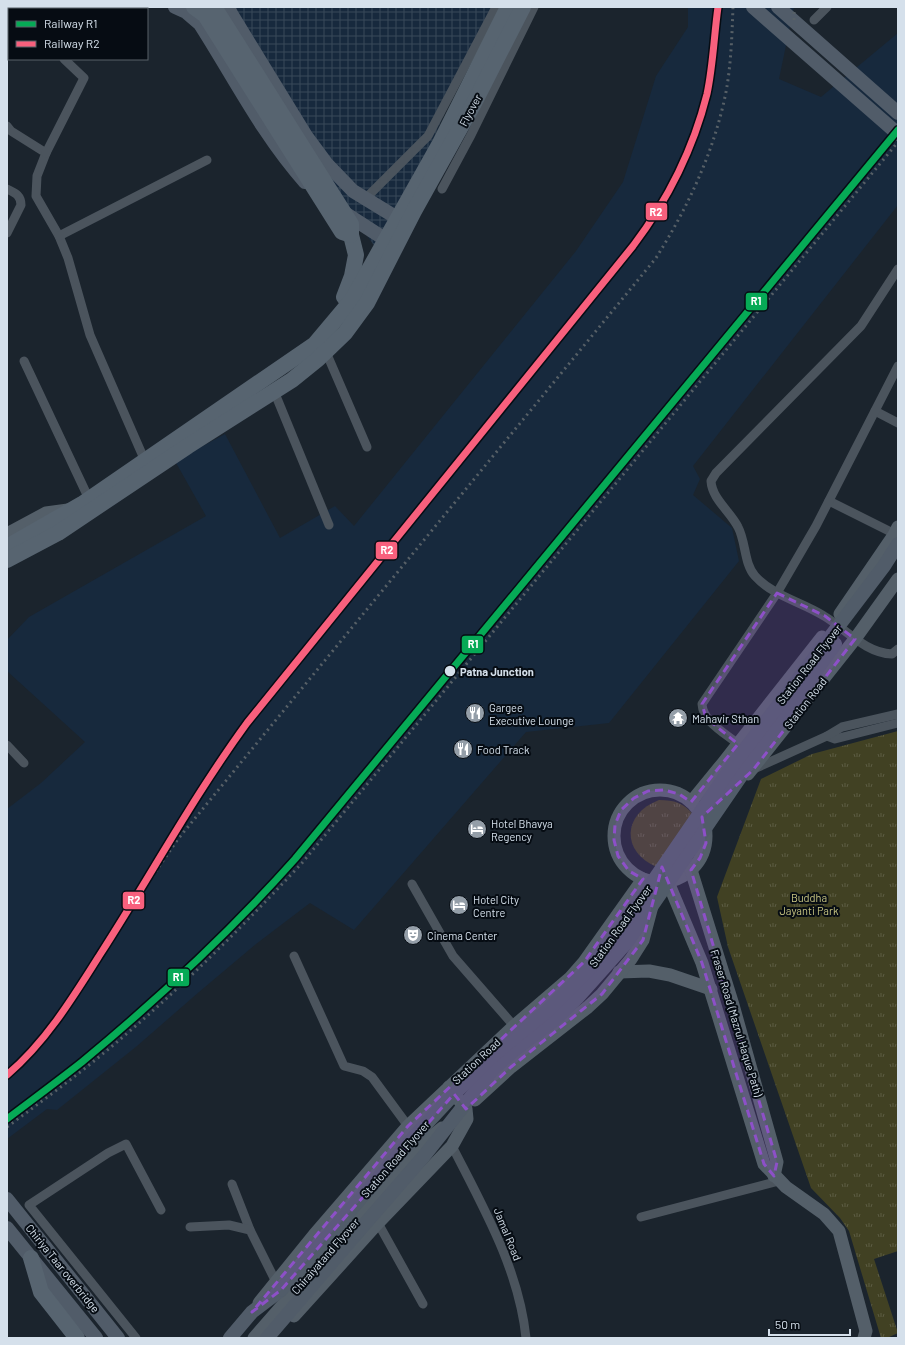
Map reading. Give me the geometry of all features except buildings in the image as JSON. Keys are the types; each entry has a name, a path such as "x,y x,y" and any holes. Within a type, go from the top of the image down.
{"highway":[{"path":"194,7 205,15 342,232 351,235"},
{"path":"214,7 351,224 351,235 356,255 355,263 337,317"},
{"name":"Flyover","path":"406,215 439,144 508,7"},
{"name":"Flyover","path":"406,215 473,105 522,7"},
{"path":"7,547 81,504 315,344 352,300 391,242 406,215"},
{"path":"7,560 58,533 188,446 292,380 326,352 349,328 367,303 391,242"},
{"path":"337,317 349,328"},
{"path":"31,1258 40,1292 77,1338"}],"main road":[{"path":"175,7 186,12 200,24 290,166 315,194 391,242"},
{"path":"227,7 293,115 326,163 353,191 365,198 406,215"},
{"path":"753,7 898,134"},
{"path":"778,7 898,113"},
{"path":"266,130 293,115"},
{"path":"7,534 46,513 81,504"},
{"path":"691,802 834,623 897,536"},
{"name":"Station Road Flyover","path":"230,1338 252,1312 279,1286 440,1109 491,1057 547,1011 574,985 601,955 732,765 884,566 897,536"},
{"name":"Station Road Flyover","path":"267,1338 424,1156 493,1069 513,1051 553,1021 578,998 626,942 754,756 833,648 882,586 898,561"},
{"name":"Station Road","path":"702,817 753,770 855,640 898,579"},
{"path":"664,790 680,794 691,802 702,817 705,826 706,842 700,858 690,870 680,877 663,882 643,879 629,871 618,856 614,840 615,825 621,810 634,798 648,791 664,790"},
{"name":"Fraser Road (Mazrul Haque Path)","path":"690,870 733,1005 777,1162 776,1178"},
{"name":"Station Road","path":"466,1109 449,1087 514,1026 570,978 584,962 643,879"},
{"name":"Fraser Road (Mazrul Haque Path)","path":"663,882 702,963 764,1164 776,1178 824,1214 839,1231 866,1331 864,1338"},
{"name":"Chiraiyatand Flyover","path":"254,1338 427,1140 466,1109 511,1067 588,1007 631,959 643,940 663,882"},
{"path":"619,972 649,971 670,975 710,989"},
{"path":"279,1286 408,1126 449,1087"},
{"path":"274,1338 378,1223 452,1146 467,1119 466,1109"},
{"name":"Chiriya Taar overbridge","path":"7,1199 116,1335"},
{"name":"Chiriya Taar overbridge","path":"7,1228 96,1338"}],"street":[{"path":"365,198 428,136 496,7"},
{"path":"442,189 471,135 534,7"},
{"path":"814,20 827,7"},
{"path":"65,60 84,78 36,176 36,196 59,236 68,258 90,334 144,461"},
{"path":"8,132 46,153"},
{"path":"59,236 208,160"},
{"path":"7,189 19,195 21,200 21,205 7,233"},
{"path":"898,269 861,326 716,473 711,481 714,494 738,526 750,567 754,575 777,593 825,616 855,640 882,654 892,654 898,649"},
{"path":"326,352 367,447"},
{"path":"24,361 81,504"},
{"path":"738,744 706,718 703,712 702,704 777,593 829,501 898,366"},
{"path":"274,391 329,525"},
{"path":"875,411 898,423"},
{"path":"829,501 897,536"},
{"path":"753,770 827,736 842,727 898,714"},
{"path":"827,736 835,739 898,723"},
{"path":"7,745 24,763"},
{"path":"412,884 453,956 514,1026"},
{"path":"294,956 344,1066 363,1071 372,1077 408,1126"},
{"path":"136,1338 29,1205 108,1153 126,1144 161,1210"},
{"name":"Jamal Road","path":"452,1146 483,1205 514,1280 526,1338"},
{"path":"641,1217 776,1178"},
{"path":"232,1184 250,1230 279,1286"},
{"path":"378,1223 422,1304"},
{"path":"190,1227 229,1225 250,1230"}],"highlighted area":[{"path":"777,593 825,616 855,639 753,770 702,817 706,843 700,858 691,870 777,1162 774,1176 764,1164 702,963 662,867 643,940 602,994 511,1067 466,1109 454,1094 281,1290 252,1312 408,1126 584,962 643,879 629,871 618,856 614,840 615,825 621,810 634,798 648,791 664,790 679,794 691,802 738,744 706,718 702,704"}],"shaded area":[{"path":"228,7 492,7 386,245 378,251 344,203"},
{"name":"Patna Junction","path":"688,7 794,7 779,79 821,97 898,33 898,205 693,466 700,479 693,495 732,528 739,561 609,723 526,732 354,930 310,903 256,944 137,1046 57,1110 47,1109 7,1139 7,809 41,783 85,742 7,671 7,640 29,617 206,516 175,461 225,434 280,538 335,506 354,526 576,251 623,182 656,76 688,27"}],"green space":[{"name":"Buddha Jayanti Park","path":"898,731 898,1251 874,1259 898,1333 887,1338 881,1338 849,1231 840,1218 811,1188 728,947 717,897 761,779 812,754"},
{"path":"659,800 678,803 694,815 657,867 645,860 637,852 632,843 631,833 633,823 638,814 647,806"}],"railway":[{"path":"125,916 178,839 656,258 689,199 707,157 721,114 728,82 733,7"},
{"path":"794,7 794,20"},
{"path":"148,1003 224,933 295,859 898,130"},
{"path":"7,1127 109,1049 166,999 222,946 302,863 898,142"},
{"path":"7,1075 42,1038 87,976"}],"rail line":[{"name":"R2","path":"7,1075 47,1033 70,1002 208,779 247,723 633,246 657,211 678,174 701,115 709,83 718,7"},
{"name":"R1","path":"7,1119 82,1062 165,990 245,913 295,859 898,130"}],"place":[{"name":"Patna Junction","path":"450,671"},
{"name":"Gargee Executive Lounge","path":"475,713"},
{"name":"Mahavir Sthan","path":"678,718"},
{"name":"Food Track","path":"463,749"},
{"name":"Hotel Bhavya Regency","path":"477,829"},
{"name":"Hotel City Centre","path":"459,905"},
{"name":"Cinema Center","path":"413,935"}]}
